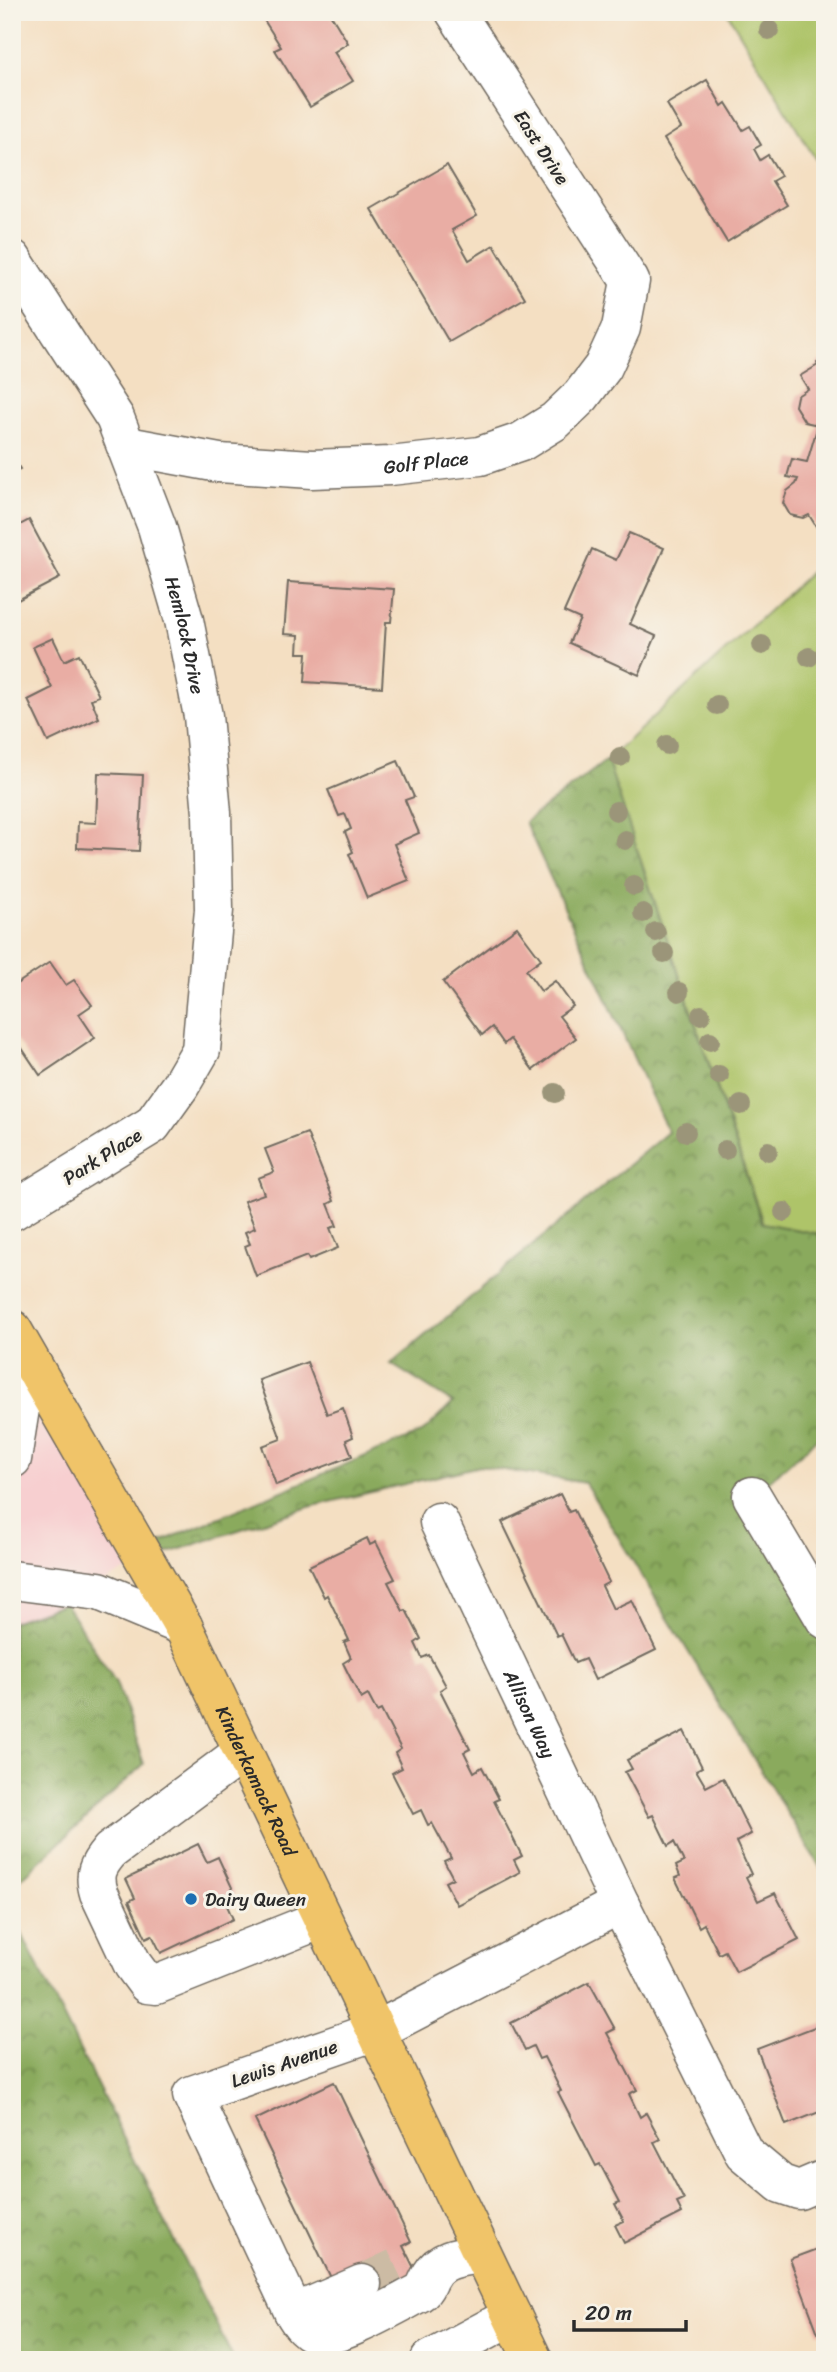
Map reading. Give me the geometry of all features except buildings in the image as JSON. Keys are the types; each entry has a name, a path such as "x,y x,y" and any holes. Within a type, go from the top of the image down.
{"main road":[{"name":"Kinderkamack Road","path":"20,1343 100,1479 150,1573 183,1626 376,2031 467,2257 512,2316 533,2360"}],"street":[{"name":"East Drive","path":"455,12 630,281"},
{"name":"Hemlock Drive","path":"12,259 115,418 157,527 184,620 203,716 212,813 214,910 201,1050"},
{"name":"Golf Place","path":"127,446 219,463 312,469 390,466 480,456 521,442 555,421 582,396 603,367 621,328 630,281"},
{"name":"Park Place","path":"12,1211 152,1125 180,1086 201,1050"},
{"path":"12,1459 20,1343"},
{"path":"752,1496 825,1619"},
{"name":"Allison Way","path":"439,1522 620,1904 744,2153 781,2184 799,2190 825,2179"},
{"path":"12,1580 99,1591 183,1626"},
{"path":"243,1752 110,1851 103,1859 96,1871 95,1880 110,1917 138,1974 147,1984 156,1985 322,1919"},
{"path":"376,2031 620,1904"},
{"name":"Lewis Avenue","path":"293,2311 192,2095 376,2031"},
{"path":"410,2261 421,2256 467,2257"},
{"path":"362,2284 302,2310 293,2311 311,2332 319,2335 335,2334 426,2289 438,2267 467,2257"},
{"path":"430,2360 512,2316"}],"shaded area":[{"path":"12,1329 144,1561 65,1603 12,1622"}],"green space":[{"path":"727,12 825,12 825,175"},
{"path":"825,559 825,1235 763,1223 607,760"},
{"path":"607,760 762,1223 825,1235 825,1436 819,1437 752,1496 825,1619 825,1875 585,1483 480,1466 309,1507 144,1561 139,1551 423,1432 453,1403 391,1364 668,1132 525,822"},
{"path":"65,1603 116,1683 144,1764 12,1887 12,1622"},
{"path":"12,1914 234,2360 12,2360"}],"tunnel":[{"path":"362,2284 410,2261"}],"place":[{"name":"Dairy Queen","path":"191,1899"}]}
